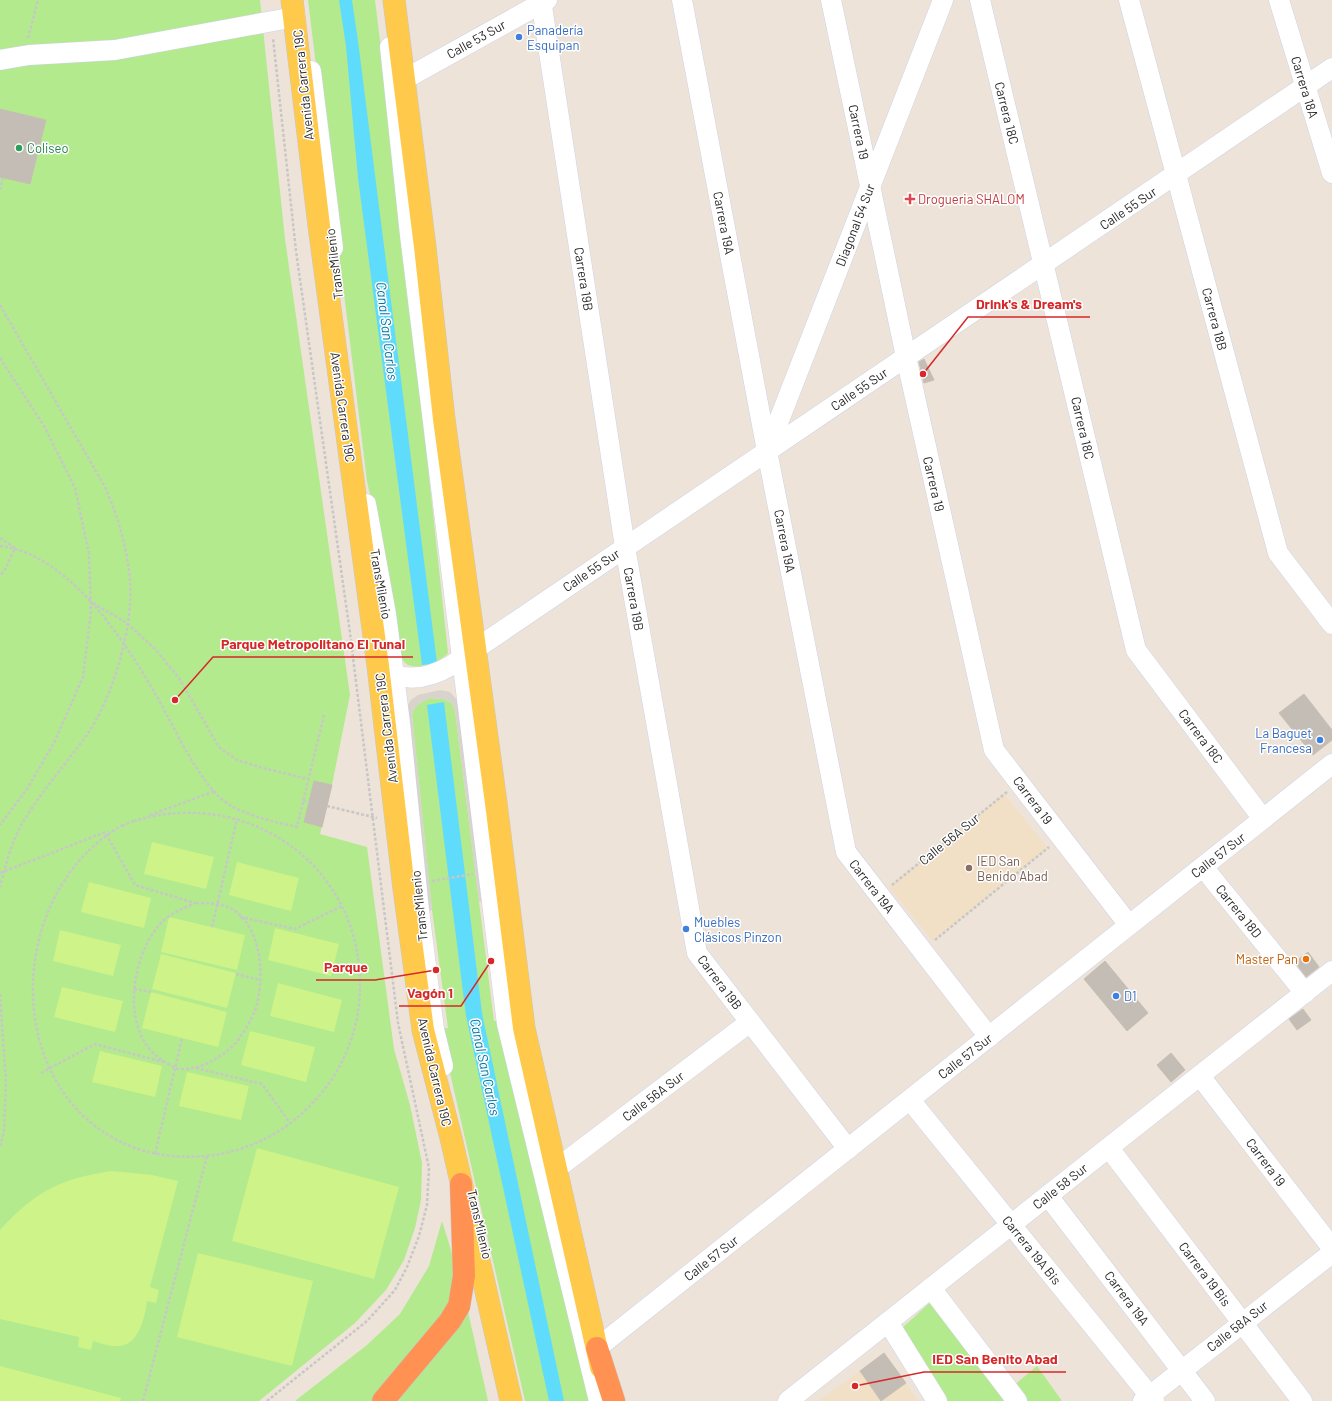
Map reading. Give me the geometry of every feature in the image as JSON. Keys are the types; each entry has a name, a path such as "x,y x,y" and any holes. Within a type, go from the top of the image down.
{"highway":[{"path":"383,1401 450,1321 460,1306 464,1276 461,1184"},
{"path":"598,1348 614,1401"}],"main road":[{"path":"394,0 405,79 469,654 524,1028 609,1401"},
{"name":"Avenida Carrera 19C","path":"296,6 319,226 386,670 397,823 423,1030 461,1184 511,1401"}],"street":[{"path":"384,0 410,235 469,654 508,1024 599,1401"},
{"name":"Carrera 19A","path":"682,0 767,451 846,852 989,1037"},
{"name":"Carrera 19","path":"831,0 906,358 994,750 1129,926"},
{"name":"Diagonal 54 Sur","path":"767,451 943,0"},
{"name":"Carrera 18C","path":"980,0 1136,650 1263,819"},
{"name":"Carrera 18B","path":"1129,0 1278,553 1332,624"},
{"name":"Carrera 18A","path":"1279,0 1332,174"},
{"name":"Calle 53 Sur","path":"405,79 543,1"},
{"name":"Carrera 19B","path":"543,1 625,547 696,953 848,1149"},
{"path":"0,60 23,56 115,50 271,21 296,6"},
{"name":"Calle 55 Sur","path":"386,670 406,678 426,676 444,670 1044,265 1332,68"},
{"name":"TransMilenio","path":"386,670 434,1029 521,1401"},
{"name":"Calle 57 Sur","path":"598,1348 1332,764"},
{"name":"Carrera 18D","path":"1203,867 1304,993"},
{"name":"Calle 58 Sur","path":"788,1401 1332,971"},
{"name":"Calle 56A Sur","path":"556,1169 750,1022"},
{"name":"Carrera 19","path":"1200,1076 1332,1248"},
{"name":"Carrera 19A Bis","path":"910,1100 1149,1399"},
{"name":"Carrera 19 Bis","path":"1109,1148 1302,1401"},
{"name":"Carrera 19A","path":"1048,1196 1205,1401"},
{"name":"Calle 58A Sur","path":"1149,1399 1181,1370 1332,1253"},
{"path":"931,1288 1017,1401"},
{"path":"888,1322 937,1401"}],"path":[{"path":"23,56 38,0"},
{"path":"267,1401 367,1320 394,1290 407,1267 419,1236 427,1205 429,1168 398,1022 350,633 296,251 271,21"},
{"path":"0,190 3,178"},
{"path":"0,305 105,487 118,519 126,553 130,582 127,623 118,666 105,702 87,735 46,788 24,820 11,848 0,887"},
{"path":"0,358 44,426 75,488 89,554 90,602 83,677 54,743 27,789 0,825"},
{"path":"0,538 15,548 54,567 115,629 146,675 187,754 208,784 227,804 271,822 297,826 324,716"},
{"path":"0,546 15,548"},
{"path":"0,576 6,568 15,548"},
{"path":"90,602 127,623 156,649 179,678 219,747 237,760 308,779"},
{"name":"Calle 56A Sur","path":"879,895 1019,782"},
{"path":"0,873 122,825 215,791"},
{"path":"303,800 309,802"},
{"path":"327,806 397,823"},
{"path":"86,1123 101,1133 123,1144 155,1154 182,1157 207,1156 246,1147 270,1136 290,1123 313,1103 330,1082 343,1059 356,1020 360,994 359,967 355,940 342,906 325,880 298,851 276,835 237,819 213,814 186,812 159,814 134,821"},
{"path":"212,927 237,819"},
{"path":"91,843 122,825"},
{"path":"106,834 135,885 196,903 218,904 234,910 248,925 258,947 260,980 258,999 252,1018 240,1038 222,1056 204,1066 194,1068 176,1068 155,1055 146,1046 140,1035 134,1014 134,989 140,963 148,941 160,924 175,912 196,903"},
{"path":"922,950 1061,837"},
{"path":"426,882 479,873"},
{"path":"240,916 295,929 342,906"},
{"path":"236,974 260,980"},
{"path":"134,989 151,992"},
{"path":"0,994 6,1083 4,1130 0,1146"},
{"path":"155,1154 182,1038"},
{"path":"41,1073 95,1044 166,1062"},
{"path":"38,1067 44,1078"},
{"path":"194,1068 262,1084 290,1123"},
{"path":"143,1401 207,1156"}],"shaded area":[{"path":"440,690 450,692 460,703 488,901 479,902 455,711 452,703 443,699 430,698 420,703 414,709 412,715 432,910 424,911 406,708 411,700 418,695"},
{"name":"IED San Benido Abad","path":"1004,794 1048,848 933,941 889,887"},
{"path":"860,1371 881,1401 819,1401"},
{"path":"906,1383 918,1401 882,1401"}],"green space":[{"path":"0,0 260,0 285,239 350,695 332,785 320,834 367,847 394,1049 410,1105 422,1163 421,1200 415,1228 404,1260 386,1290 355,1323 259,1401 0,1401"},
{"path":"308,0 375,0 399,197 448,653 440,660 428,665 409,666 400,655 388,576 367,481"},
{"path":"430,698 443,699 452,703 455,711 494,1021 502,1020 592,1401 525,1401 440,1029 448,1028 432,910 412,715 416,706"},
{"path":"152,842 214,857 206,889 144,874"},
{"path":"237,862 299,878 291,911 229,895"},
{"path":"89,882 151,898 144,928 81,912"},
{"path":"169,917 245,935 237,970 161,952"},
{"path":"275,928 339,944 331,976 268,960"},
{"path":"60,930 121,945 113,976 53,961"},
{"path":"161,954 236,973 227,1008 152,989"},
{"path":"278,983 342,1000 334,1032 270,1016"},
{"path":"62,987 123,1001 115,1032 54,1017"},
{"path":"151,992 227,1012 218,1047 142,1028"},
{"path":"250,1031 315,1047 306,1082 241,1065"},
{"path":"100,1051 162,1066 155,1097 92,1082"},
{"path":"187,1072 249,1086 241,1120 179,1106"},
{"path":"257,1148 399,1187 374,1279 232,1241"},
{"path":"112,1171 152,1175 178,1181 150,1287 159,1290 156,1303 147,1301 145,1315 140,1330 136,1336 125,1345 118,1346 93,1341 91,1350 78,1347 79,1337 0,1319 0,1230 25,1205 50,1189 77,1178"},
{"path":"442,1221 453,1258 454,1281 451,1296 443,1312 421,1345 371,1401 295,1401 367,1345 400,1314 429,1266"},
{"path":"198,1253 313,1281 292,1366 177,1337"},
{"path":"934,1299 1006,1392 1037,1366 1062,1401 946,1401 902,1328"},
{"path":"467,1307 488,1401 395,1401"},
{"path":"0,1366 121,1398 120,1401 0,1401"}],"water":[{"name":"Canal San Carlos","path":"339,0 352,0 437,663 422,665 358,178 346,46"},
{"name":"Canal San Carlos","path":"444,702 482,1013 564,1401 549,1401 466,1016 427,705"}],"building":[{"name":"Coliseo","path":"0,109 46,120 30,184 0,177"},
{"path":"924,359 934,380 924,383 919,362"},
{"path":"1304,694 1332,730 1332,740 1313,755 1279,713"},
{"path":"314,781 332,785 322,827 304,822"},
{"name":"Master Pan","path":"1308,952 1319,967 1306,977 1295,962"},
{"name":"D1","path":"1105,961 1148,1013 1127,1031 1084,979"},
{"path":"1303,1009 1311,1020 1297,1030 1289,1019"},
{"path":"1171,1053 1185,1070 1171,1082 1157,1065"},
{"path":"884,1353 906,1383 881,1401 860,1371"}],"place":[{"name":"Panadería Esquipan","path":"519,37"},
{"name":"Coliseo","path":"19,148"},
{"name":"Drogueria SHALOM","path":"910,199"},
{"name":"Drink's & Dream's","path":"923,374"},
{"name":"Parque Metropolitano El Tunal","path":"175,700"},
{"name":"La Baguet Francesa","path":"1320,740"},
{"name":"IED San Benido Abad","path":"969,868"},
{"name":"Muebles Clásicos Pinzon","path":"686,929"},
{"name":"Master Pan","path":"1306,959"},
{"name":"Vagón 1","path":"491,961"},
{"name":"Parque","path":"436,970"},
{"name":"D1","path":"1116,996"},
{"name":"IED San Benito Abad","path":"855,1386"}]}
